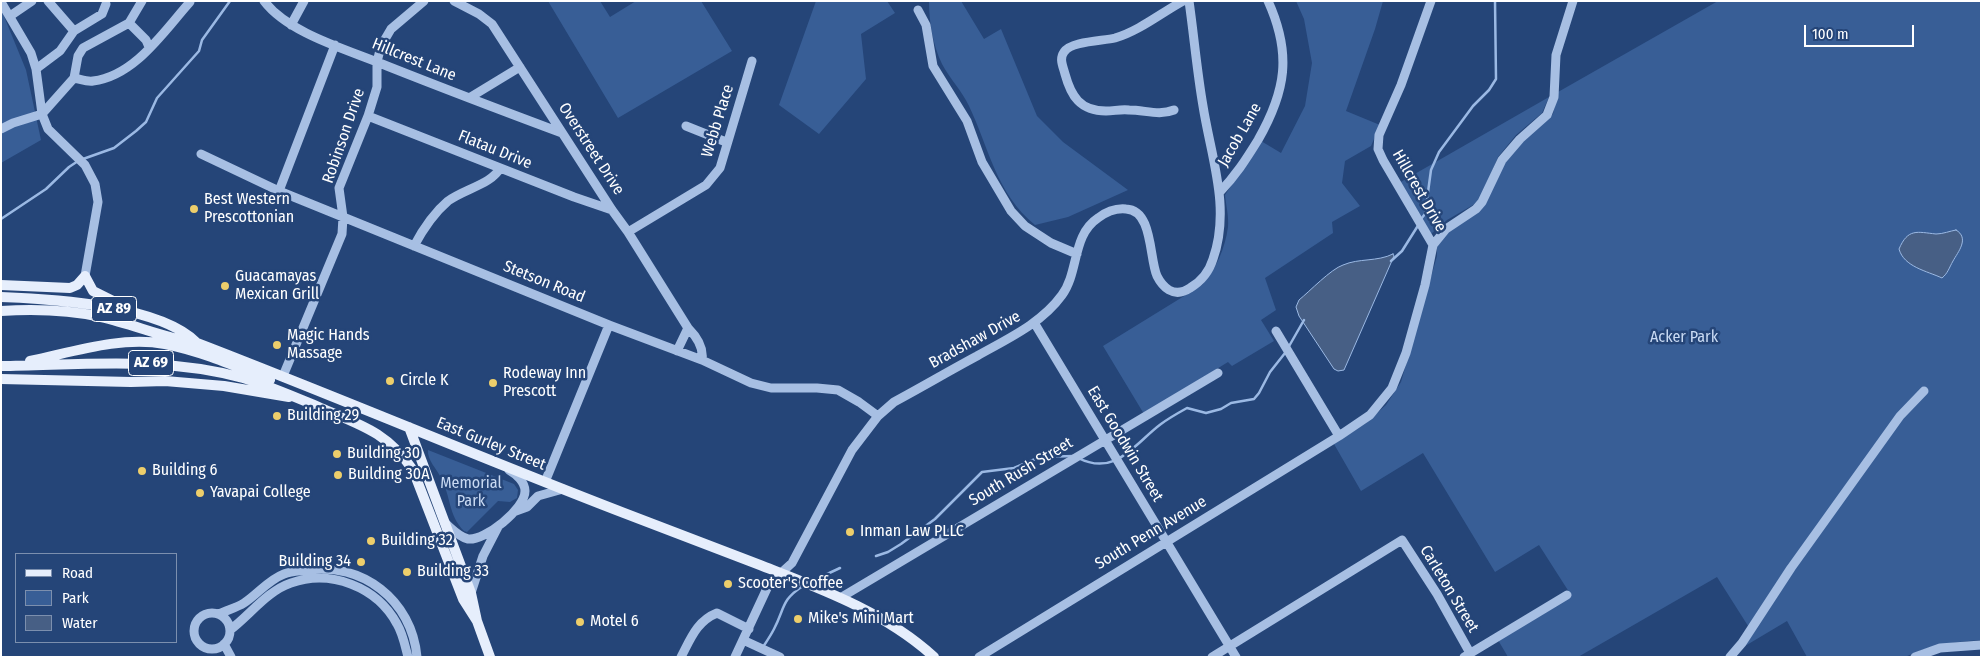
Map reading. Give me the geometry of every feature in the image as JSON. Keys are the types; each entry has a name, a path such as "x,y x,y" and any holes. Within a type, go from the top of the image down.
{"main road":[{"path":"1,285 66,289 76,285 85,276 91,288 97,294 139,314"},
{"path":"1,296 24,298"},
{"name":"East Gurley Street","path":"24,298 94,304 139,314 179,328 197,342 500,465 840,598 875,615 902,632 934,657"},
{"name":"AZ 89","path":"1,301 24,298"},
{"path":"1,311 57,312 99,316 176,339 197,342"},
{"path":"1,365 30,361 103,345 163,344 196,351 282,384 310,387"},
{"name":"AZ 69","path":"1,365 111,362 173,365 241,378 277,388 296,398"},
{"path":"1,379 165,381 224,386 296,398 369,428 388,440 403,454 413,470 463,599 477,621"},
{"path":"409,428 446,523 471,594 477,621 490,657"}],"street":[{"path":"10,16 32,1"},
{"path":"48,1 74,31"},
{"path":"1,129 12,123 42,114 74,78 78,56 84,48 129,23 142,1"},
{"name":"Hillcrest Lane","path":"264,1 291,26 469,98 562,133"},
{"path":"291,26 304,1"},
{"name":"Robinson Drive","path":"283,376 342,234 343,217 339,188 368,116 377,87 381,46 391,29 424,1"},
{"name":"Overstreet Drive","path":"454,1 479,14 492,24 628,232 688,328 694,334 703,350 702,360"},
{"path":"1174,110 1167,113 1156,113 1127,109 1104,111 1090,109 1080,104 1070,91 1061,60 1064,51 1072,45 1116,37 1183,1"},
{"name":"Bradshaw Drive","path":"735,657 769,584 792,563 852,450 878,416 894,402 1035,324 1062,296 1071,280 1077,254 1086,229 1096,218 1118,208 1130,209 1141,216 1148,232 1157,276 1164,286 1173,292 1185,291 1197,284 1207,273 1213,260 1219,237 1222,213 1220,193 1203,107 1189,1"},
{"name":"Jacob Lane","path":"1220,193 1239,172 1272,117 1281,88 1282,45 1278,24 1268,1"},
{"name":"Hillcrest Drive","path":"1339,436 1370,415 1392,388 1411,336 1425,285 1433,245 1378,148 1379,135 1401,85 1431,1"},
{"path":"1433,245 1446,228 1476,209 1482,202 1502,160 1520,139 1547,115 1554,97 1556,55 1573,1"},
{"path":"1,2 31,53 36,69 42,114 48,129 85,164 95,184 98,202 85,276"},
{"path":"74,78 92,81 124,70 138,60 190,2"},
{"path":"36,69 60,52 74,31 102,14 106,4"},
{"path":"918,10 926,25 933,66 967,121 982,162 1011,211 1025,226 1051,243 1077,254"},
{"path":"129,23 146,40 149,47"},
{"path":"279,191 336,45"},
{"name":"Webb Place","path":"628,232 706,185 720,168 726,142 752,61"},
{"path":"469,98 520,67"},
{"name":"Flatau Drive","path":"368,116 612,210"},
{"path":"686,126 726,142"},
{"name":"Stetson Road","path":"201,154 279,191 609,325 702,360 751,383 771,388 838,390 878,416"},
{"path":"414,246 420,235 446,202 460,193 496,177 500,168"},
{"name":"East Goodwin Street","path":"1035,324 1236,657"},
{"path":"545,482 609,325"},
{"path":"677,351 688,328"},
{"path":"1276,331 1339,436"},
{"name":"South Rush Street","path":"840,598 1218,373"},
{"path":"1730,657 1742,643 1791,568 1900,416 1924,391"},
{"name":"South Penn Avenue","path":"979,657 1339,436"},
{"path":"500,465 513,472 523,482 525,491 523,501 516,511"},
{"path":"446,523 459,536 468,539 482,536 516,511 527,506 538,496 563,489"},
{"path":"471,594 483,556 499,525"},
{"name":"Carleton Street","path":"1229,645 1402,540 1437,594 1467,655"},
{"path":"219,614 227,621 230,635 224,644 208,648 198,641 195,636 194,630 198,619 208,613 219,614 244,603 267,584 285,573 320,568 337,569 354,574 379,587 395,602 406,620 416,645 417,657"},
{"path":"230,630 274,592 291,583 312,579 332,579 350,583 368,592 384,604 398,624 408,657"},
{"path":"1467,655 1567,595"},
{"path":"681,657 698,626 707,617 717,613 749,630"},
{"path":"743,640 780,657"},
{"path":"224,644 232,657"},
{"path":"1212,657 1229,645"},
{"path":"1915,657 1940,648 1981,645"}],"green space":[{"path":"548,1 600,1 610,17 636,1 701,1 732,51 618,118"},
{"path":"816,1 887,1 895,13 861,34 866,79 819,134 779,105"},
{"path":"929,1 961,1 984,39 1001,29 1037,116 1063,142 1128,190 1068,217 1035,225 1011,199 1002,184 969,106 942,64 932,34"},
{"path":"1296,1 1383,1 1346,111 1380,125 1371,146 1345,161 1342,183 1360,206 1332,222 1333,233 1265,278 1276,310 1261,320 1274,341 1232,366 1228,362 1144,414 1103,346 1202,285 1216,265 1225,243 1228,215 1225,195 1261,141 1281,153 1305,106 1312,63 1304,19"},
{"name":"Acker Park","path":"1718,1 1981,1 1981,640 1942,645 1905,657 1807,657 1787,621 1740,649 1750,629 1717,577 1578,657 1508,657 1498,640 1571,595 1539,545 1495,572 1423,453 1361,491 1334,444 1366,423 1386,405 1401,382 1437,256 1437,243 1450,230 1477,212 1504,164 1523,141 1553,114 1558,92"},
{"path":"1,9 26,70 41,140 1,163"},
{"path":"1549,97 1542,113 1516,135 1498,157 1482,196 1473,205 1447,220 1431,234 1399,183"},
{"name":"Memorial Park","path":"428,450 514,484 518,490 517,498 510,502 498,501 467,532 464,531 452,512 444,485 431,461"}],"water":[{"path":"1956,230 1962,237 1962,245 1942,278 1911,264 1899,249 1902,242 1910,234 1918,232 1939,234"},
{"path":"1393,254 1394,256 1344,370 1338,371 1334,369 1299,316 1296,307 1299,300 1338,267 1355,261 1381,258"}],"waterway":[{"path":"83,159 114,148 146,122 157,98 199,51 202,40 230,1"},
{"path":"1421,219 1425,214 1431,170 1439,152 1473,106 1489,90 1496,79 1495,1"},
{"path":"1,219 46,189 78,161"},
{"path":"1391,261 1402,251 1419,224"},
{"path":"1288,348 1304,320"},
{"path":"1078,458 1091,463 1103,464 1114,461 1133,449 1164,422 1187,408 1206,413 1221,409 1231,403 1254,399 1270,372 1285,353"},
{"path":"876,556 888,552 901,544 935,519 982,472 1014,468 1040,457 1074,456"},
{"path":"810,582 840,568"},
{"path":"763,647 774,629 787,600 803,586"}],"place":[{"name":"Best Western Prescottonian","path":"194,209"},
{"name":"Guacamayas Mexican Grill","path":"225,286"},
{"name":"Magic Hands Massage","path":"277,345"},
{"name":"Circle K","path":"390,381"},
{"name":"Rodeway Inn Prescott","path":"493,383"},
{"name":"Building 29","path":"277,416"},
{"name":"Building 30","path":"337,454"},
{"name":"Building 6","path":"142,471"},
{"name":"Building 30A","path":"338,475"},
{"name":"Yavapai College","path":"200,493"},
{"name":"Inman Law PLLC","path":"850,532"},
{"name":"Building 32","path":"371,541"},
{"name":"Building 34","path":"361,562"},
{"name":"Building 33","path":"407,572"},
{"name":"Scooter's Coffee","path":"728,584"},
{"name":"Mike's Mini Mart","path":"798,619"},
{"name":"Motel 6","path":"580,622"}]}
